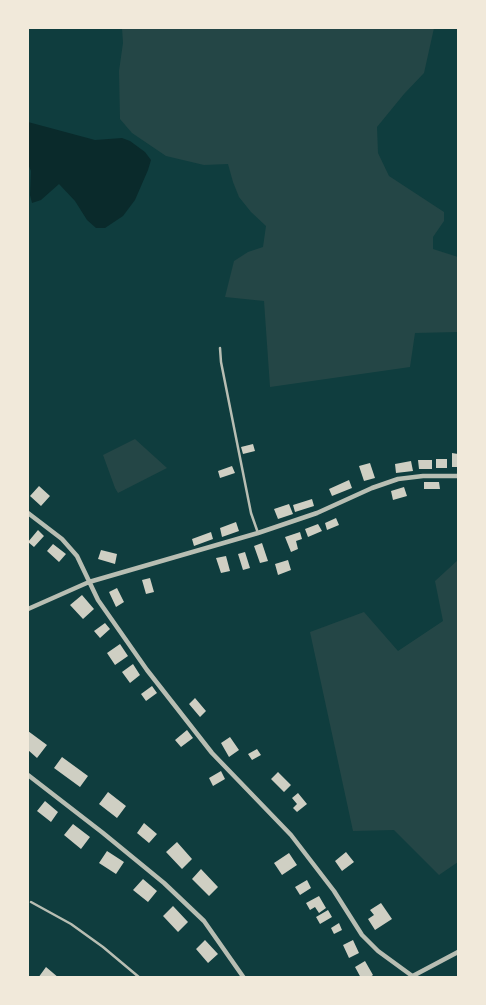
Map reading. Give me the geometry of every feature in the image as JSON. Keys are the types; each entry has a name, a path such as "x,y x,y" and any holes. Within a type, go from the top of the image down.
{"street":[{"path":"28,609 88,582 258,533 317,512 398,479 423,476 458,476"},
{"path":"28,513 62,539 77,556 98,600 147,670 212,753 291,836 334,891 362,935 378,951 413,977 458,952"},
{"path":"28,775 164,883 204,921 244,978"}],"lane":[{"path":"220,348 251,514 258,533"},
{"path":"31,902 71,924 103,947 140,978"}],"shaded area":[{"path":"122,28 434,28 424,73 377,127 378,153 389,176 444,212 444,221 433,237 433,249 458,257 458,332 415,333 410,367 270,387 264,301 225,297 234,261 248,252 263,247 266,226 239,197 228,164 204,165 166,156 132,133 120,119 119,71 123,43"},
{"path":"28,122 95,140 122,138 130,141 145,152 151,160 148,170 135,200 123,216 105,228 96,228 87,220 75,201 59,184 41,200 32,203 30,195 31,171 28,164"},
{"path":"135,439 167,468 118,493 103,455"},
{"path":"458,560 458,862 439,875 394,830 353,831 310,632 364,612 398,651 443,621 435,581"}],"building":[{"path":"253,444 255,451 243,454 241,447"},
{"path":"452,453 458,454 458,467 452,467"},
{"path":"436,459 447,459 447,468 436,468"},
{"path":"418,460 432,460 432,469 419,469"},
{"path":"411,461 413,471 396,473 395,464"},
{"path":"370,463 375,478 364,481 359,466"},
{"path":"232,466 235,473 220,478 218,471"},
{"path":"349,480 352,488 332,496 329,489"},
{"path":"424,482 439,482 440,489 424,489"},
{"path":"39,486 50,496 41,506 30,496"},
{"path":"404,487 407,496 393,500 391,491"},
{"path":"312,499 314,506 295,512 293,505"},
{"path":"289,504 293,514 278,519 274,509"},
{"path":"336,518 339,525 327,530 325,523"},
{"path":"236,522 239,531 222,537 220,528"},
{"path":"318,524 322,531 308,537 305,529"},
{"path":"38,530 44,536 34,547 28,542"},
{"path":"211,532 213,539 194,546 192,539"},
{"path":"300,532 302,539 296,541 298,549 291,552 285,537"},
{"path":"262,543 268,561 260,563 254,546"},
{"path":"53,544 66,554 59,562 47,551"},
{"path":"101,550 117,554 115,564 98,559"},
{"path":"245,552 250,568 243,570 238,554"},
{"path":"226,556 230,571 221,573 216,558"},
{"path":"288,560 291,570 278,575 275,564"},
{"path":"150,578 154,592 146,594 142,580"},
{"path":"117,588 124,602 116,607 109,592"},
{"path":"82,595 94,609 83,619 70,605"},
{"path":"105,623 110,629 100,638 94,631"},
{"path":"120,644 128,656 115,665 107,653"},
{"path":"133,664 140,675 130,683 122,672"},
{"path":"152,686 157,693 146,701 141,694"},
{"path":"195,698 206,711 200,717 189,704"},
{"path":"187,730 193,738 181,747 175,740"},
{"path":"28,731 47,745 37,758 28,750"},
{"path":"230,737 239,750 229,757 221,743"},
{"path":"257,749 261,755 252,760 248,754"},
{"path":"62,757 88,776 80,787 54,768"},
{"path":"221,771 225,779 213,786 209,778"},
{"path":"278,772 291,785 284,792 271,779"},
{"path":"108,792 126,806 117,818 99,804"},
{"path":"298,793 307,804 297,812 293,808 297,804 292,798"},
{"path":"45,801 58,812 51,822 37,811"},
{"path":"144,823 157,834 149,843 137,833"},
{"path":"73,824 90,837 81,849 64,835"},
{"path":"177,842 192,859 182,869 166,852"},
{"path":"107,851 124,862 116,874 99,863"},
{"path":"346,852 354,862 342,871 335,861"},
{"path":"289,853 297,865 282,875 274,863"},
{"path":"201,869 218,887 209,896 192,879"},
{"path":"143,879 157,891 148,902 133,890"},
{"path":"307,880 311,888 300,895 295,887"},
{"path":"319,896 326,908 319,913 315,907 310,910 306,903"},
{"path":"381,903 392,919 375,930 368,919 374,915 370,910"},
{"path":"173,906 188,922 178,932 163,916"},
{"path":"328,910 332,917 320,924 316,917"},
{"path":"339,923 342,930 334,934 331,928"},
{"path":"205,940 218,954 208,963 196,949"},
{"path":"353,940 359,953 349,958 343,945"},
{"path":"365,961 373,975 369,978 361,978 355,967"},
{"path":"46,967 59,978 38,978"}]}
